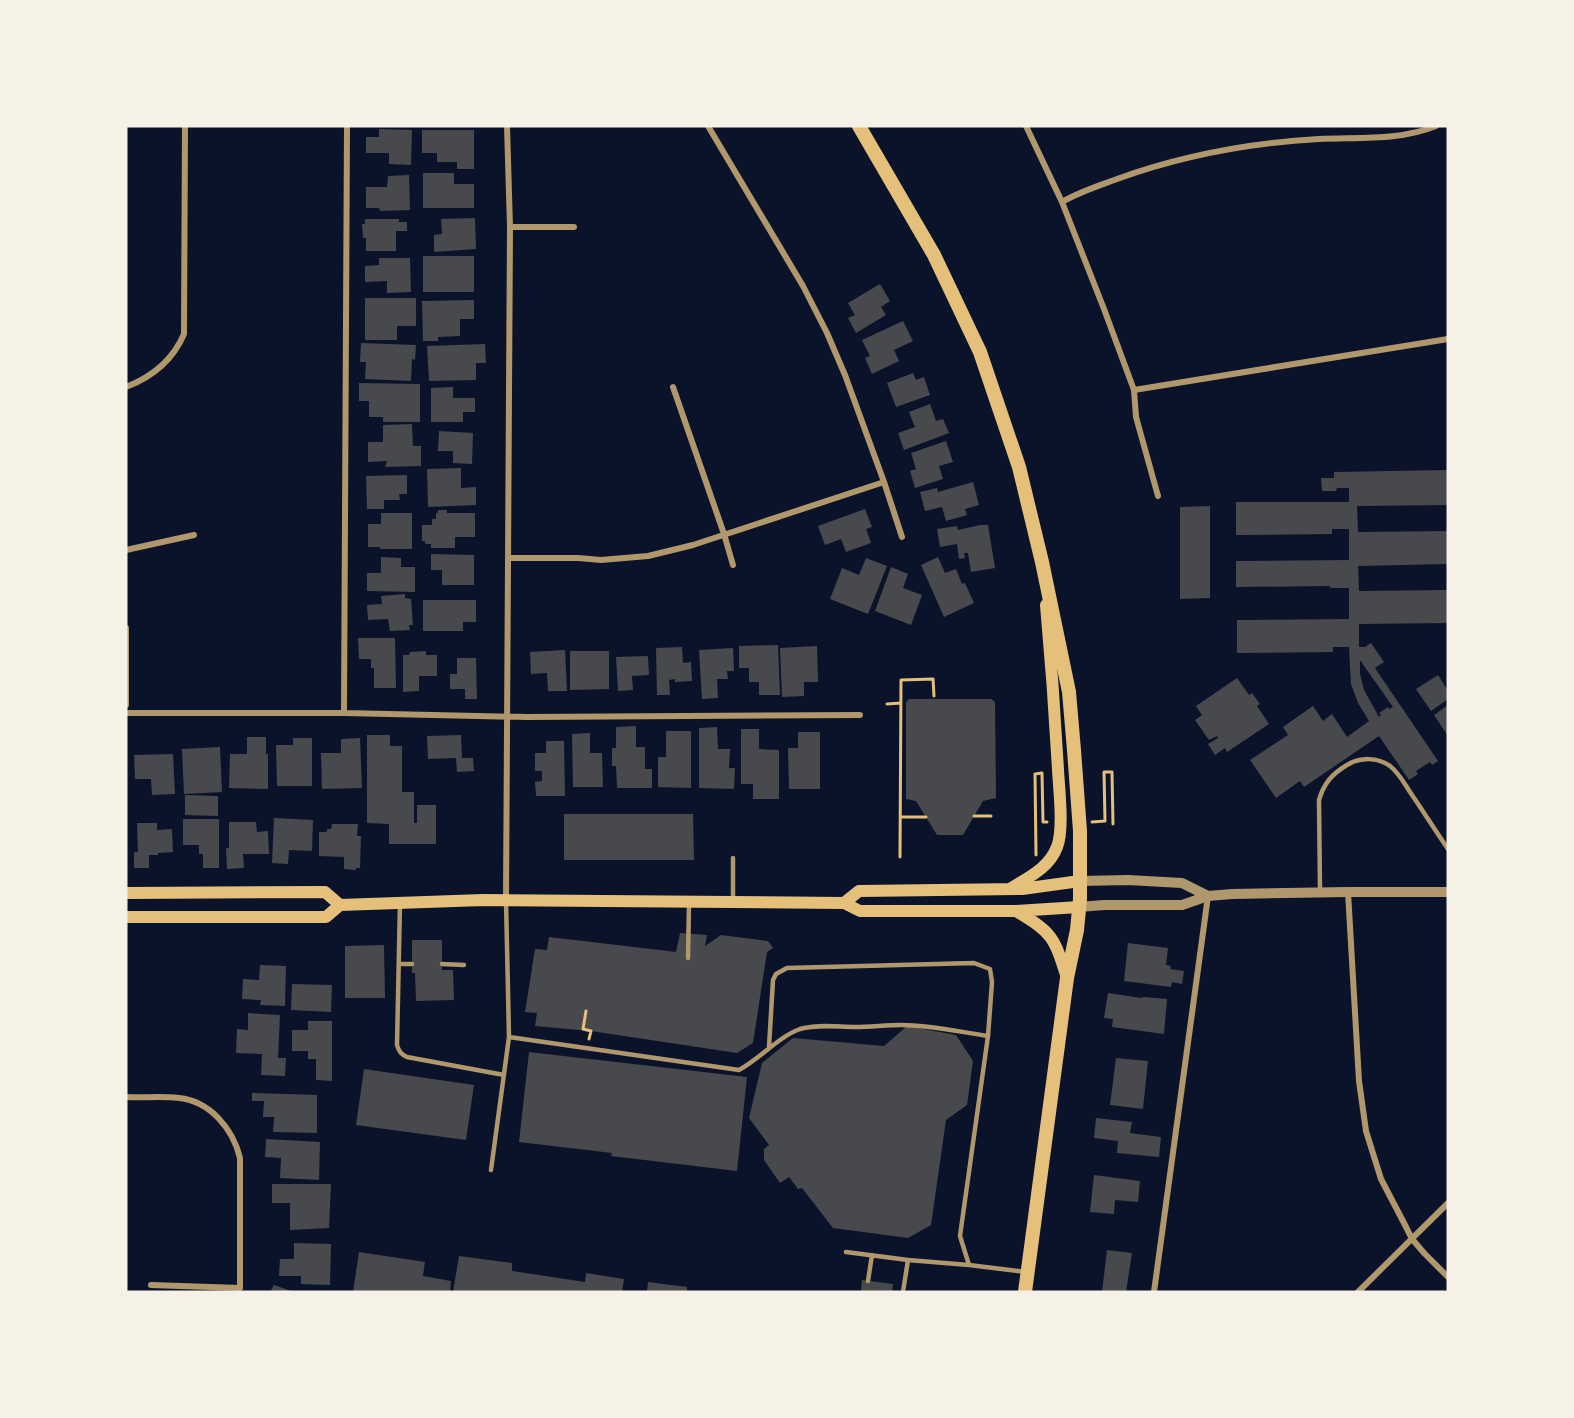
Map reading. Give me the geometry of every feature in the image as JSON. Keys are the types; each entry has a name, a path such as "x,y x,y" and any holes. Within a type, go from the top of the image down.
{"main road":[{"path":"859,126 933,255 980,352 1019,467 1042,562 1069,692 1079,811 1079,907 1077,930 1067,978 1025,1292"},
{"path":"1010,889 1042,869 1058,846 1060,835 1052,671 1042,562"},
{"path":"844,903 860,891 1022,889 1080,881"},
{"path":"126,892 325,892 340,905"},
{"path":"126,917 326,917 340,905 506,900 844,903 860,911 1016,911 1079,907"},
{"path":"1016,911 1038,924 1053,939 1067,978"}],"street":[{"path":"126,387 160,369 178,347 184,334 185,126"},
{"path":"344,713 347,126"},
{"path":"506,900 510,227 507,126"},
{"path":"708,126 803,286 827,333 845,375 902,537"},
{"path":"1026,126 1062,202 1134,390 1136,417 1158,496"},
{"path":"1062,202 1077,193 1137,171 1200,155 1263,144 1318,139 1392,137 1420,132 1436,126"},
{"path":"510,227 574,227"},
{"path":"1134,390 1448,339"},
{"path":"673,387 733,565"},
{"path":"509,558 625,559 670,551 884,482"},
{"path":"126,550 194,535"},
{"path":"126,628 126,705"},
{"path":"126,713 344,713 507,717 860,714"},
{"path":"1080,881 1128,880 1182,884 1208,896"},
{"path":"1079,907 1182,905 1208,896 1320,892 1448,892"},
{"path":"1348,892 1359,1081 1366,1131 1381,1179 1412,1239 1448,1277"},
{"path":"1154,1292 1208,896"},
{"path":"126,1097 179,1098 198,1104 214,1114 227,1128 240,1158 240,1288 151,1285"},
{"path":"1358,1292 1448,1203"}],"lane":[{"path":"1320,892 1319,800 1321,792 1330,777 1356,761 1373,759 1385,763 1396,772 1448,849"},
{"path":"733,901 734,858"},
{"path":"491,1170 509,1037 506,900"},
{"path":"688,958 689,902"},
{"path":"400,903 397,1045 402,1055 504,1074"},
{"path":"769,1047 773,980 776,974 787,968 974,963 990,969 992,982 988,1036 960,1236 969,1265"},
{"path":"400,964 412,964"},
{"path":"442,964 464,965"},
{"path":"509,1037 739,1070 750,1064 769,1047 800,1029 903,1025 988,1036"},
{"path":"846,1252 1028,1272"},
{"path":"868,1281 872,1255"},
{"path":"903,1292 908,1260"}],"path":[{"path":"900,857 901,680 933,679 934,696"},
{"path":"887,704 901,704"},
{"path":"1104,821 1104,772 1113,772 1113,824"},
{"path":"901,779 909,778"},
{"path":"974,816 991,816"},
{"path":"901,818 926,817"},
{"path":"1036,834 1036,856"},
{"path":"583,1029 586,1011"}],"water":[{"path":"126,126 1448,126 1448,1292 126,1292"}],"building":[{"path":"379,129 412,130 411,165 389,164 389,153 366,153 366,137 379,137"},
{"path":"422,130 474,130 474,169 457,169 457,162 437,162 437,153 422,153"},
{"path":"423,173 454,173 454,184 474,184 474,208 423,208"},
{"path":"409,175 410,210 380,211 379,208 366,208 366,187 387,187 388,176"},
{"path":"475,218 476,249 434,252 434,235 442,234 441,219"},
{"path":"365,219 399,219 399,222 407,222 407,231 396,231 396,251 366,251 366,238 363,238 362,224 365,224"},
{"path":"423,256 474,256 474,292 423,292"},
{"path":"379,258 410,258 411,292 387,293 387,281 365,282 365,266 379,265"},
{"path":"880,284 890,301 881,307 886,315 856,333 848,318 855,315 848,303"},
{"path":"365,298 416,298 416,326 397,326 397,340 365,340"},
{"path":"474,300 474,319 460,319 460,336 438,337 438,341 423,341 422,301"},
{"path":"903,321 913,341 894,350 899,361 872,374 865,358 870,356 862,340"},
{"path":"361,343 416,345 415,360 412,359 411,381 365,379 366,362 360,362"},
{"path":"485,344 486,363 476,363 476,380 429,381 427,346"},
{"path":"913,373 916,380 924,377 930,395 896,407 887,383"},
{"path":"359,383 420,384 420,422 383,422 383,417 369,417 369,401 359,401"},
{"path":"453,387 453,398 475,398 475,412 463,412 463,422 431,422 431,388"},
{"path":"930,404 936,421 943,419 949,433 904,450 898,433 915,427 909,412"},
{"path":"412,424 413,446 421,446 421,466 385,467 387,461 368,462 368,442 383,442 383,425"},
{"path":"439,431 473,433 472,464 453,463 453,451 438,451"},
{"path":"946,441 953,462 939,466 943,479 915,488 910,471 916,469 911,453"},
{"path":"461,468 461,488 476,487 476,505 428,507 427,469"},
{"path":"1448,470 1448,505 1357,506 1358,532 1448,531 1448,564 1358,566 1359,591 1448,590 1448,623 1359,624 1359,647 1365,647 1371,643 1384,662 1375,668 1438,761 1432,765 1430,762 1416,771 1418,774 1409,780 1379,736 1304,787 1300,781 1276,798 1250,760 1288,735 1283,727 1313,706 1323,721 1332,714 1347,737 1369,721 1358,703 1351,684 1349,647 1333,647 1333,652 1237,653 1237,620 1349,619 1349,588 1330,588 1330,586 1236,587 1236,561 1349,560 1349,529 1332,529 1332,534 1236,535 1236,502 1349,502 1349,488 1322,491 1321,478 1334,478 1334,472","holes":["1360,660 1393,707 1389,709 1388,707 1379,713 1381,715 1379,717 1364,690 1360,674"]},
{"path":"407,475 407,494 399,494 400,500 384,500 384,509 367,509 366,476"},
{"path":"973,482 979,505 965,509 967,515 946,521 942,507 925,511 920,492 937,488 938,492"},
{"path":"1210,506 1210,598 1180,599 1180,507"},
{"path":"865,509 872,527 866,529 871,543 846,552 841,539 825,545 818,526"},
{"path":"438,510 447,510 447,513 475,513 475,537 455,537 455,548 431,548 431,544 425,544 425,541 422,541 422,525 432,525 432,519 436,519"},
{"path":"381,513 412,513 412,549 368,547 368,524 381,524"},
{"path":"988,525 995,568 971,572 968,553 964,553 965,558 959,559 957,544 940,547 937,529 957,526 958,530"},
{"path":"431,554 474,555 474,585 442,585 442,570 431,570"},
{"path":"381,557 401,558 401,567 415,567 415,592 367,591 367,573 381,573"},
{"path":"938,557 945,573 956,569 974,603 944,617 921,565"},
{"path":"866,558 887,566 868,614 830,599 842,568 859,575"},
{"path":"891,567 908,574 903,588 922,595 911,625 875,611"},
{"path":"405,594 405,598 411,599 413,625 409,625 410,630 390,631 388,619 368,620 367,605 382,604 381,596"},
{"path":"423,600 476,600 476,622 463,622 463,631 423,631"},
{"path":"358,638 395,638 396,688 374,688 374,668 371,668 371,659 359,659"},
{"path":"778,645 780,695 759,695 759,682 749,682 749,668 739,668 739,646"},
{"path":"817,646 818,682 804,682 804,696 782,697 780,648"},
{"path":"682,647 683,663 691,662 692,681 669,680 670,695 657,695 656,648"},
{"path":"733,648 734,671 727,671 728,679 717,679 718,698 702,699 699,650"},
{"path":"565,650 567,691 548,691 547,673 531,674 530,652"},
{"path":"426,651 426,655 437,655 437,676 419,676 419,691 403,692 403,655"},
{"path":"570,651 609,651 609,689 570,690"},
{"path":"648,656 649,675 632,676 633,690 618,691 616,657"},
{"path":"457,658 476,658 477,699 465,699 465,689 450,689 450,674 457,674"},
{"path":"1438,675 1448,691 1448,699 1431,711 1416,689"},
{"path":"1237,678 1249,695 1252,693 1260,704 1257,706 1269,724 1227,752 1225,748 1215,755 1208,744 1218,738 1217,736 1209,740 1195,720 1202,715 1196,706"},
{"path":"909,699 991,699 995,702 996,798 983,801 963,835 937,835 916,801 906,799 906,702"},
{"path":"1448,705 1448,736 1434,715"},
{"path":"636,726 636,747 645,747 645,769 652,769 652,788 617,788 616,766 612,766 612,748 616,748 616,727"},
{"path":"717,727 718,749 730,749 729,768 735,768 734,789 699,788 699,728"},
{"path":"741,729 759,729 759,749 779,750 779,799 753,799 753,784 741,784"},
{"path":"666,731 691,731 691,788 658,787 658,757 666,757"},
{"path":"798,732 820,732 820,789 789,789 788,748 798,748"},
{"path":"590,733 590,753 602,753 603,787 573,787 572,734"},
{"path":"367,735 390,735 390,746 402,746 402,792 414,792 414,823 417,823 417,805 436,805 436,844 389,844 389,824 367,823"},
{"path":"461,735 462,758 473,758 474,771 457,772 456,758 428,759 427,736"},
{"path":"247,737 266,737 268,789 229,788 230,754 247,754"},
{"path":"293,738 312,738 312,786 277,786 276,745 293,745"},
{"path":"360,738 362,788 322,789 321,753 341,753 341,739"},
{"path":"546,741 564,741 565,796 536,796 535,782 542,781 542,771 535,771 535,753 546,753"},
{"path":"220,747 222,792 184,794 182,749"},
{"path":"173,754 175,794 152,795 151,779 135,779 134,755"},
{"path":"185,795 218,796 218,816 185,815"},
{"path":"564,814 693,814 694,860 564,860"},
{"path":"274,818 313,820 312,851 289,850 288,864 272,863"},
{"path":"183,819 219,819 219,868 203,868 203,854 199,854 199,845 183,845"},
{"path":"229,822 256,822 257,832 268,831 269,854 243,854 244,868 227,869 226,848 229,848"},
{"path":"137,823 157,823 157,830 172,829 173,852 149,855 149,868 134,868 134,852 138,852"},
{"path":"332,824 358,824 357,836 361,836 360,868 344,869 344,857 319,856 319,832 327,832 327,829 331,829"},
{"path":"680,933 707,935 705,946 721,935 768,941 773,948 767,952 753,1043 737,1053 591,1031 535,1026 537,1013 525,1012 535,949 547,950 549,937 676,952"},
{"path":"412,940 442,940 442,970 453,970 454,1000 416,1001 415,973 412,973"},
{"path":"1128,943 1168,948 1166,965 1171,966 1170,969 1184,971 1182,984 1172,982 1171,987 1124,981"},
{"path":"384,945 385,998 345,998 345,946"},
{"path":"260,965 286,966 285,1006 260,1005 261,1000 242,999 243,979 259,980"},
{"path":"292,984 332,985 331,1012 291,1010"},
{"path":"1108,993 1167,999 1164,1034 1112,1027 1113,1019 1104,1018"},
{"path":"248,1013 280,1015 278,1058 286,1058 285,1076 261,1075 262,1054 236,1053 237,1029 248,1030"},
{"path":"308,1021 332,1021 332,1081 316,1080 316,1059 308,1059 308,1051 292,1051 292,1030 308,1030"},
{"path":"907,1026 956,1035 973,1061 967,1105 946,1120 931,1225 908,1238 833,1228 802,1188 798,1189 789,1177 780,1183 764,1160 764,1149 769,1145 749,1118 762,1063 793,1038 884,1046"},
{"path":"529,1052 747,1077 737,1171 519,1142"},
{"path":"1116,1058 1148,1061 1143,1109 1110,1105"},
{"path":"364,1069 474,1085 466,1140 356,1125"},
{"path":"252,1093 317,1095 317,1133 273,1132 274,1117 263,1117 264,1101 252,1101"},
{"path":"1096,1118 1132,1122 1130,1133 1161,1137 1159,1157 1117,1153 1118,1141 1094,1138"},
{"path":"266,1139 320,1142 319,1180 280,1178 281,1158 265,1157"},
{"path":"1094,1175 1140,1181 1138,1202 1115,1200 1114,1214 1090,1212"},
{"path":"272,1184 331,1184 329,1228 290,1230 290,1203 272,1203"},
{"path":"294,1243 331,1244 330,1285 301,1284 301,1276 279,1276 280,1259 294,1259"},
{"path":"1107,1250 1132,1253 1126,1292 1102,1292"},
{"path":"359,1252 425,1262 423,1276 451,1281 450,1292 353,1292"},
{"path":"459,1256 512,1263 512,1271 585,1282 586,1273 624,1279 622,1292 453,1292"},
{"path":"862,1280 893,1284 892,1292 861,1292"},
{"path":"648,1282 687,1287 687,1292 647,1292"},
{"path":"274,1285 294,1292 271,1290"}]}
